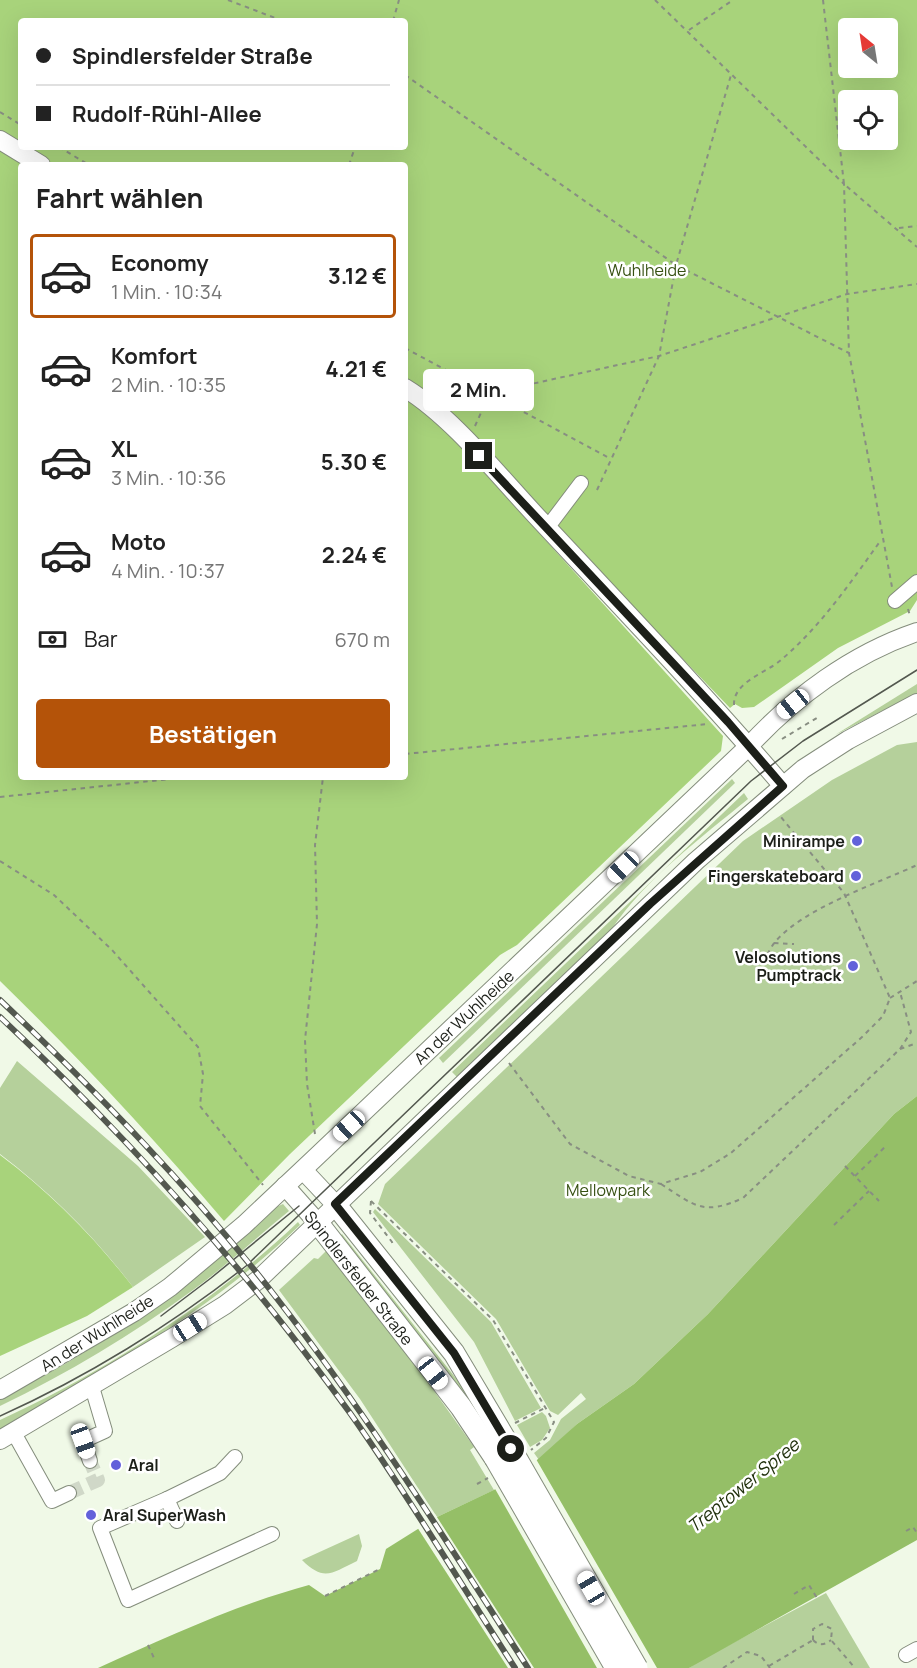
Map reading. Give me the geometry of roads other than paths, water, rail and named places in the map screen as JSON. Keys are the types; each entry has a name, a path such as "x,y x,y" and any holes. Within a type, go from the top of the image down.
{"highway":[{"name":"Spindlersfelder Straße","path":"335,1204 454,1353 511,1453"},
{"name":"Spindlersfelder Straße","path":"317,1222 461,1407 511,1453"},
{"path":"511,1453 616,1668"},
{"path":"511,1453 637,1668"}],"main road":[{"path":"0,140 36,162"},
{"path":"408,390 440,415 731,713 748,747 783,786"},
{"name":"An der Wuhlheide","path":"0,1390 134,1312 170,1287 303,1170 748,747 772,721 820,682 867,654 917,632"},
{"path":"7,1437 225,1305 258,1280 637,916 783,786 803,769 848,740 917,703"},
{"name":"Spindlersfelder Straße","path":"303,1170 335,1204"},
{"name":"Spindlersfelder Straße","path":"285,1186 317,1222"}],"lane":[{"path":"548,528 581,483"},
{"path":"894,600 917,582"},
{"path":"90,1461 83,1441 105,1431 92,1387"},
{"path":"7,1437 27,1455 52,1501 69,1493"},
{"path":"235,1457 220,1473 100,1528 128,1600 272,1534"},
{"path":"167,1499 177,1521"}],"water":[{"name":"Treptower Spree","path":"917,1096 917,1540 689,1668 98,1668 202,1622 282,1593 309,1585 325,1596 380,1569 386,1549 437,1517 519,1478 577,1424 634,1384 708,1314 894,1114"}],"tunnel":[{"path":"69,1493 98,1480 90,1461"}],"tram line":[{"path":"0,1416 64,1385 128,1348 189,1309 246,1266 751,781 803,741 917,670"},
{"path":"161,1316 299,1206"}],"railway":[{"path":"0,1000 73,1070 143,1143 211,1218 275,1296 374,1432 528,1668"},
{"path":"0,1017 140,1158 228,1256 270,1307 350,1413 413,1507 515,1668"}],"place":[{"name":"Minirampe","path":"857,841"},
{"name":"Fingerskateboard","path":"856,876"},
{"name":"Velosolutions Pumptrack","path":"853,966"},
{"name":"Aral","path":"116,1465"},
{"name":"Aral SuperWash","path":"91,1515"}],"park label":[{"name":"Wuhlheide","path":"647,270"},
{"name":"Mellowpark","path":"608,1190"}]}
